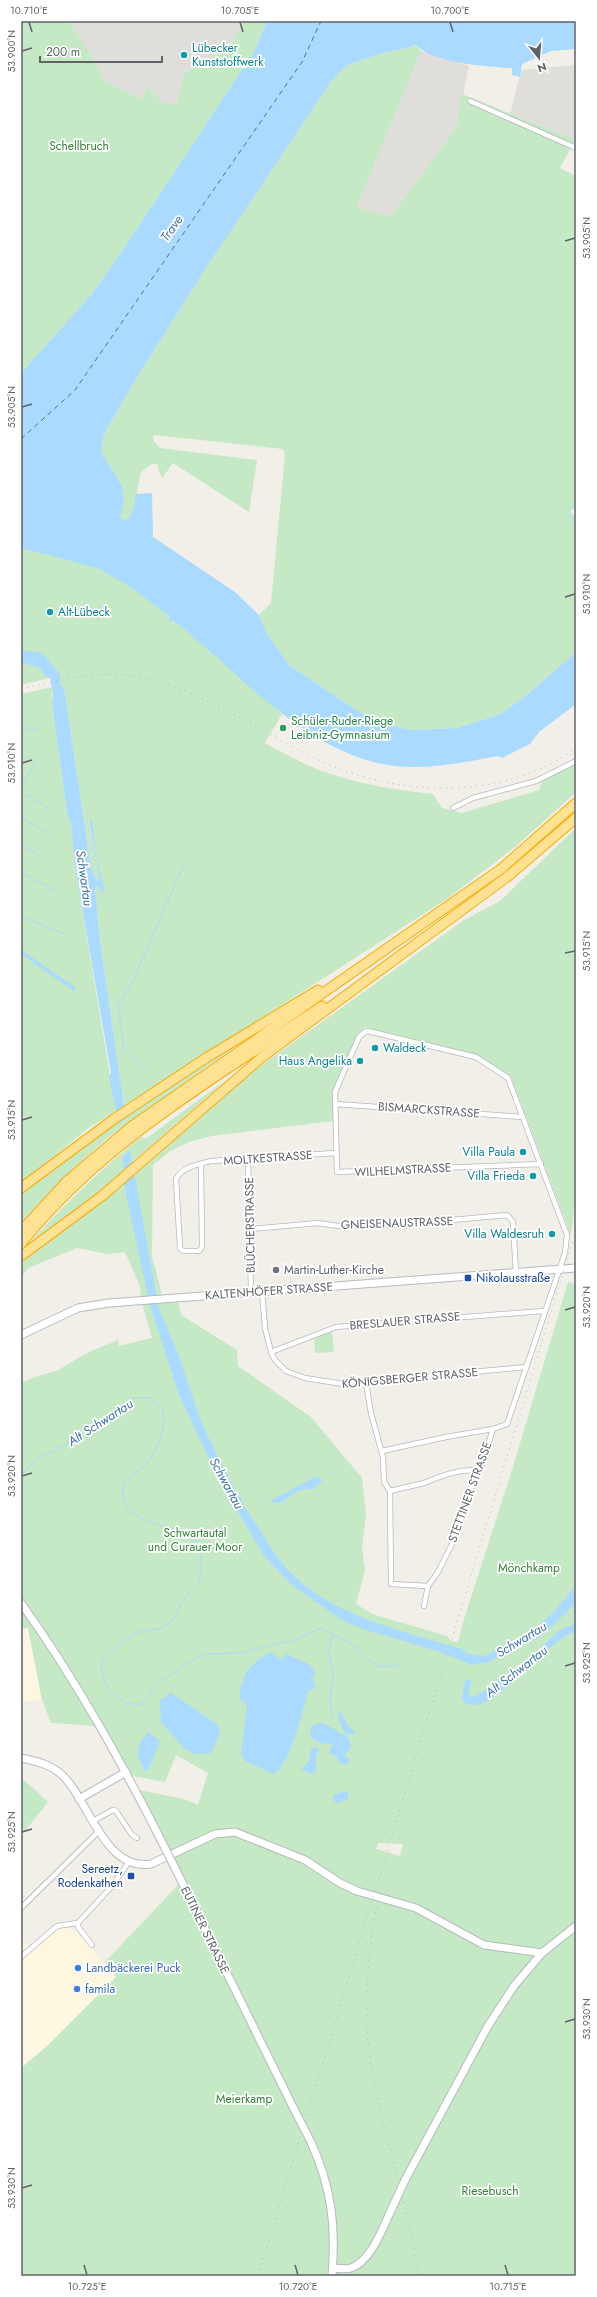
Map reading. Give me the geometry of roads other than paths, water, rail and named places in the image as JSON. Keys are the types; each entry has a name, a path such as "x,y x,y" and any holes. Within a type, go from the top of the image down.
{"highway":[{"path":"21,1231 66,1182 120,1135 179,1092 501,869 544,834 576,803"},
{"path":"21,1256 84,1210 123,1178 262,1057 524,864 576,818"},
{"path":"22,1243 72,1189 132,1136 429,933"},
{"path":"21,1188 114,1119 212,1054 373,958"}],"street":[{"path":"470,101 576,148"},
{"path":"453,808 473,798 536,781 576,761"},
{"path":"335,1154 335,1104 337,1087 359,1037 366,1031 476,1057 508,1078 567,1235 568,1244 559,1270"},
{"name":"BISMARCKSTRASSE","path":"335,1104 523,1117"},
{"name":"MOLTKESTRASSE","path":"201,1164 202,1247 200,1251 183,1251 180,1248 176,1179 181,1172 201,1164 248,1159 335,1154"},
{"name":"WILHELMSTRASSE","path":"335,1154 337,1172 541,1164"},
{"name":"BLÜCHERSTRASSE","path":"248,1159 251,1229 251,1292"},
{"name":"GNEISENAUSTRASSE","path":"251,1229 318,1223 338,1226 396,1226 507,1215 513,1222 516,1273"},
{"name":"KALTENHÖFER STRASSE","path":"21,1336 78,1308 109,1303 574,1268"},
{"name":"STETTINER STRASSE","path":"424,1606 428,1586 438,1572 458,1532 468,1494 480,1471 492,1429 502,1427 510,1420 544,1311 559,1270"},
{"name":"KÖNIGSBERGER STRASSE","path":"262,1291 265,1328 271,1352 275,1360 286,1371 305,1378 338,1384 366,1383 526,1367"},
{"name":"BRESLAUER STRASSE","path":"271,1352 336,1327 544,1311"},
{"path":"366,1383 371,1413 382,1451 384,1482 390,1491 391,1584 428,1586"},
{"path":"382,1451 492,1429"},
{"path":"390,1491 423,1483 450,1473 480,1471"},
{"name":"EUTINER STRASSE","path":"21,1603 79,1692 126,1772 311,2142 320,2163 331,2199 334,2217 332,2276"},
{"path":"21,1758 52,1767 62,1775 115,1853 128,1863 138,1865 151,1864 214,1834 235,1832 304,1859 352,1889 416,1908 484,1945 542,1952"},
{"path":"79,1799 126,1772"},
{"path":"93,1821 113,1810 116,1811 132,1836 137,1838"},
{"path":"21,1908 99,1830"},
{"path":"21,1957 58,1926 78,1923 112,1886 128,1863"},
{"path":"78,1923 78,1927 92,1945"},
{"path":"333,2268 345,2269 359,2264 370,2252 405,2180 488,2026 514,1986 542,1952 576,1926"},
{"path":"339,2276 345,2269"}],"water":[{"name":"Trave","path":"267,21 576,21 576,49 551,51 522,64 520,77 512,75 512,68 475,65 446,60 434,56 415,44 408,48 386,52 347,65 332,80 204,271 137,377 104,434 101,452 122,486 124,501 120,517 124,521 129,518 134,506 136,494 152,493 153,537 235,592 259,615 267,634 289,665 361,713 382,723 411,730 457,728 501,714 528,694 576,652 576,704 539,732 530,744 502,758 498,756 447,765 408,767 395,766 363,759 333,746 304,729 276,709 173,620 169,623 169,616 132,588 99,569 50,555 21,549 21,373 91,295 114,263 254,52"},
{"name":"Schwartau","path":"21,650 42,653 60,674 60,685 64,688 91,868 97,881 99,878 89,820 92,821 97,861 105,891 101,892 98,885 95,886 99,934 124,1106 125,1119 119,1124 109,1077 111,1073 76,873 71,825 67,812 50,678 46,677 40,668 21,662"},
{"path":"21,950 76,988 74,991 21,954"},
{"name":"Schwartau","path":"130,1150 159,1309 178,1353 200,1419 219,1460 238,1496 242,1498 241,1502 282,1563 299,1581 341,1608 389,1627 462,1649 468,1654 485,1656 533,1630 554,1612 576,1585 576,1602 555,1624 540,1637 489,1662 472,1665 437,1651 363,1629 342,1620 293,1586 264,1556 218,1478 179,1395 150,1305 124,1185 123,1156"},
{"path":"315,1477 321,1478 322,1481 312,1490 300,1490 281,1502 276,1503 270,1501"},
{"path":"576,1623 576,1632 565,1636 551,1647 502,1691 487,1701 473,1705 462,1700 465,1680 472,1679 468,1692 471,1697 478,1695 524,1664 560,1630"},
{"path":"271,1652 282,1661 286,1654 307,1663 316,1673 312,1677 316,1688 308,1691 296,1736 286,1758 274,1774 245,1761 241,1753 247,1705 239,1698 242,1682 248,1670 252,1665"},
{"path":"171,1693 218,1725 220,1734 211,1753 195,1754 185,1749 161,1722 160,1700"},
{"path":"339,1709 348,1726 355,1732 355,1735 345,1733 340,1721"},
{"path":"320,1723 328,1725 348,1737 351,1747 344,1755 349,1759 349,1763 344,1765 339,1763 337,1757 330,1753 330,1749 333,1745 331,1743 323,1744 311,1738 310,1727"},
{"path":"148,1732 160,1741 148,1770 145,1771 137,1756 140,1743"},
{"path":"316,1747 319,1750 316,1755 316,1771 314,1774 301,1770 309,1761 311,1749"},
{"path":"345,1791 348,1792 348,1799 337,1803 334,1801 333,1795"}],"waterway":[{"path":"576,503 567,513 576,523"},
{"path":"21,729 37,730"},
{"name":"Alt Schwartau","path":"21,786 37,761"},
{"path":"26,795 49,808"},
{"path":"21,817 52,836"},
{"path":"21,844 39,855"},
{"path":"151,1076 124,1049 118,1005 133,981 183,866"},
{"path":"21,873 56,891"},
{"path":"21,917 63,933"},
{"name":"Alt Schwartau","path":"21,1475 40,1457 65,1445 120,1406 134,1398 151,1398 163,1410 164,1418 162,1434 160,1441 148,1462 127,1479 124,1485 123,1499 127,1508 135,1515 183,1533 193,1540 200,1551 201,1571 199,1582 186,1596 170,1623 158,1629 139,1632 130,1636 102,1661 103,1677 107,1685 118,1698 125,1702 142,1704 161,1681 198,1657 207,1654 238,1653 291,1641 322,1628 332,1634 329,1651 333,1677 330,1697 332,1717"},
{"path":"195,1542 224,1528"},
{"path":"566,1612 576,1622"},
{"name":"Alt Schwartau","path":"332,1634 354,1646 376,1665 386,1667 402,1664"}],"railway":[{"path":"21,689 65,679 95,675 110,674 140,677 162,683 205,700 306,754 338,768 372,779 407,786 443,788 479,786 513,779 546,766 576,748"},
{"path":"258,2276 576,1230"},
{"path":"378,1901 368,1966 367,2031 378,2100 409,2225 418,2276"}],"place":[{"name":"Lübecker Kunststoffwerk","path":"184,55"},
{"name":"Alt-Lübeck","path":"50,612"},
{"name":"Schüler-Ruder-Riege Leibniz-Gymnasium","path":"283,728"},
{"name":"Waldeck","path":"375,1048"},
{"name":"Haus Angelika","path":"360,1061"},
{"name":"Villa Paula","path":"523,1152"},
{"name":"Villa Frieda","path":"533,1176"},
{"name":"Villa Waldesruh","path":"552,1234"},
{"name":"Martin-Luther-Kirche","path":"276,1270"},
{"name":"Nikolausstraße","path":"468,1278"},
{"name":"Sereetz, Rodenkathen","path":"131,1876"},
{"name":"Landbäckerei Puck","path":"78,1968"},
{"name":"famila","path":"77,1989"}],"park label":[{"name":"Schellbruch","path":"79,146"},
{"name":"Schwartautal und Curauer Moor","path":"195,1540"},
{"name":"Mönchkamp","path":"529,1568"},
{"name":"Meierkamp","path":"244,2099"},
{"name":"Riesebusch","path":"490,2191"}]}
